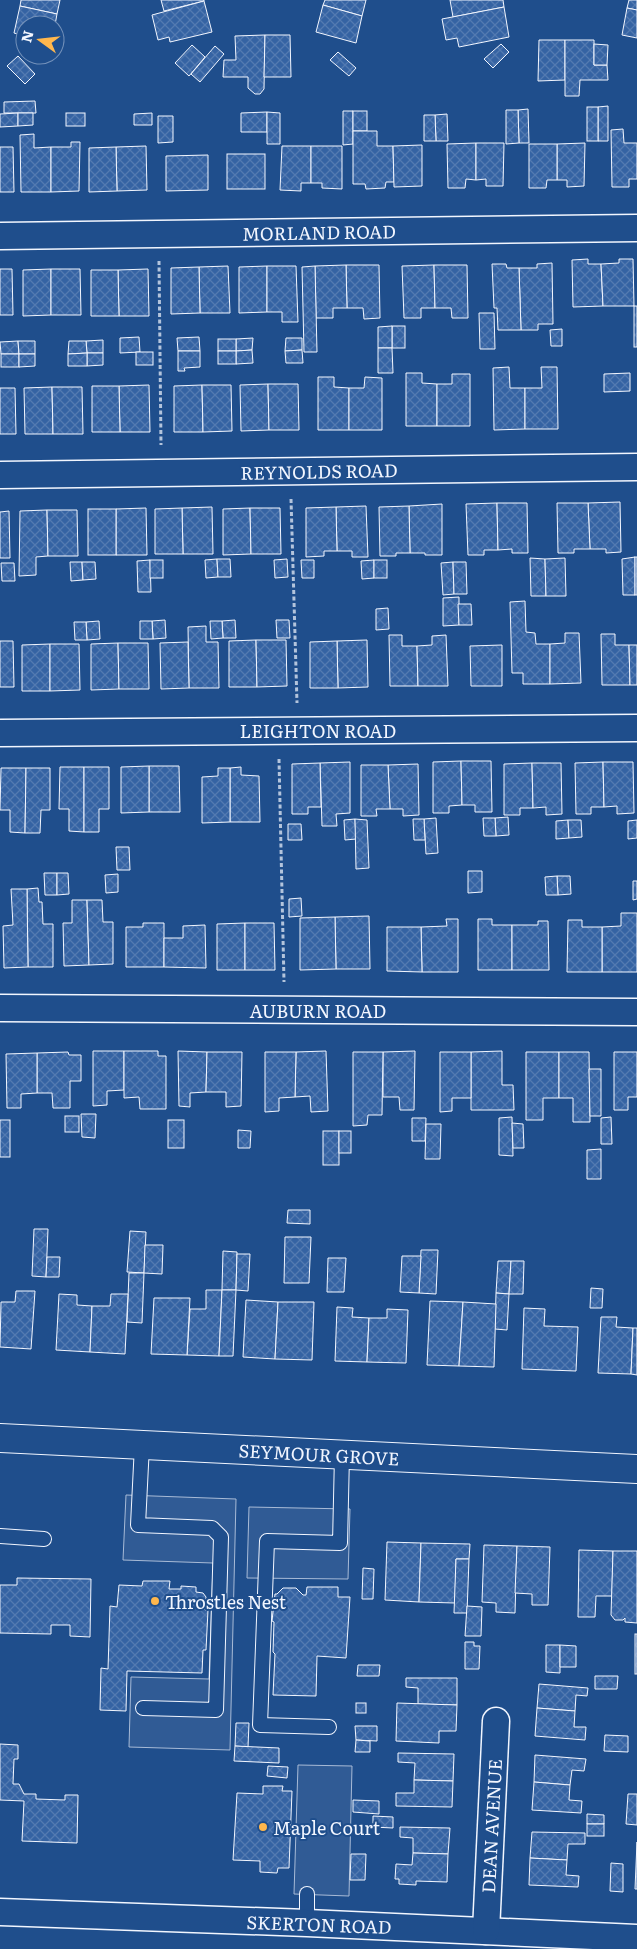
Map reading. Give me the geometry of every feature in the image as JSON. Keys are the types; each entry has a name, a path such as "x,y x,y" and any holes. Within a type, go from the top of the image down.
{"main road":[{"name":"SEYMOUR GROVE","path":"0,1438 637,1469"}],"street":[{"name":"MORLAND ROAD","path":"0,236 637,228"},
{"name":"REYNOLDS ROAD","path":"0,475 637,467"},
{"name":"LEIGHTON ROAD","path":"0,733 637,728"},
{"name":"AUBURN ROAD","path":"0,1008 637,1012"},
{"name":"DEAN AVENUE","path":"486,1931 496,1721"},
{"name":"SKERTON ROAD","path":"0,1912 307,1923 637,1938"}],"lane":[{"path":"142,1445 138,1525 212,1528 221,1537 216,1710 143,1708"},
{"path":"329,1727 260,1725 267,1541 340,1543 342,1455"},
{"path":"0,1536 44,1539"},
{"path":"307,1894 307,1923"}],"path":[{"path":"158,234 161,473"},
{"path":"285,1010 290,471"}],"shaded area":[{"path":"126,1495 236,1499 230,1750 129,1747 131,1677 209,1679 213,1563 123,1560"},
{"path":"249,1507 350,1509 348,1579 247,1578"},
{"path":"298,1765 352,1766 349,1896 294,1894"}],"building":[{"path":"21,0 60,0 57,14 20,6"},
{"path":"161,0 204,0 204,1 164,11"},
{"path":"325,0 366,0 362,16 323,5"},
{"path":"450,0 503,0 504,7 453,17"},
{"path":"629,0 637,0 637,10 627,8"},
{"path":"204,1 212,32 170,42 169,37 158,40 152,15"},
{"path":"323,5 362,16 356,43 316,32"},
{"path":"20,6 57,14 57,15 18,15"},
{"path":"504,7 509,37 459,47 457,38 446,40 442,19"},
{"path":"627,8 637,10 637,38 622,35"},
{"path":"265,35 264,89 260,94 255,94 248,88 248,77 223,77 224,60 236,60 235,36"},
{"path":"265,35 290,35 291,77 264,77"},
{"path":"539,40 565,40 565,80 538,81"},
{"path":"565,40 594,40 594,65 607,65 608,80 580,80 579,96 565,96"},
{"path":"501,44 509,52 493,68 484,59"},
{"path":"594,44 608,45 607,65 594,65"},
{"path":"192,45 205,57 189,76 175,63"},
{"path":"215,46 224,54 200,82 191,74"},
{"path":"338,52 356,68 349,76 330,60"},
{"path":"15,59 15,65 26,65 35,74 25,84 7,66"},
{"path":"35,101 36,113 4,113 4,102"},
{"path":"608,106 608,141 598,141 598,107"},
{"path":"587,107 598,107 598,141 587,141"},
{"path":"528,109 529,143 519,143 518,110"},
{"path":"506,110 518,110 519,143 506,144"},
{"path":"343,111 353,111 353,144 343,145"},
{"path":"353,111 367,111 367,131 353,131"},
{"path":"267,112 267,132 241,132 241,113"},
{"path":"267,112 280,113 280,144 267,144"},
{"path":"18,113 18,126 0,127 0,114"},
{"path":"18,113 33,113 33,125 18,126"},
{"path":"66,113 85,113 85,126 66,126"},
{"path":"152,113 152,125 134,125 134,114"},
{"path":"447,114 448,141 436,141 435,115"},
{"path":"424,115 435,115 436,141 424,141"},
{"path":"158,116 173,116 173,142 158,143"},
{"path":"623,129 624,143 637,143 637,179 629,179 629,187 612,187 611,130"},
{"path":"353,131 377,131 377,146 393,146 394,182 386,182 385,188 366,189 365,184 353,184"},
{"path":"34,134 34,148 51,147 51,192 21,192 20,135"},
{"path":"71,142 80,142 79,191 51,192 51,147 71,147"},
{"path":"476,143 476,180 466,179 465,188 448,188 447,144"},
{"path":"476,143 504,143 503,186 486,186 486,179 476,180"},
{"path":"585,143 584,186 567,187 567,180 557,180 557,144"},
{"path":"529,144 557,144 557,180 547,180 546,188 529,188"},
{"path":"422,145 422,186 394,187 393,146"},
{"path":"146,146 147,190 117,191 116,147"},
{"path":"282,146 311,146 311,183 301,183 301,191 280,190"},
{"path":"311,146 342,146 342,189 322,188 322,183 311,183"},
{"path":"0,147 13,147 14,192 0,192"},
{"path":"116,147 117,191 89,192 89,148"},
{"path":"227,154 265,154 265,189 227,189"},
{"path":"208,155 208,190 166,191 166,156"},
{"path":"588,259 588,264 601,264 603,306 573,307 572,260"},
{"path":"619,259 633,259 634,306 603,306 601,264 619,263"},
{"path":"552,263 553,324 538,324 538,330 521,330 519,268 537,268 537,264"},
{"path":"492,264 506,264 507,268 519,268 521,330 498,330 497,308 494,308"},
{"path":"346,265 379,265 380,318 364,319 363,308 347,308"},
{"path":"346,265 347,308 333,308 333,318 316,318 315,266"},
{"path":"434,265 435,308 421,308 421,318 404,318 402,266"},
{"path":"434,265 467,265 468,318 452,318 451,308 435,308"},
{"path":"228,266 230,313 200,313 199,267"},
{"path":"267,266 267,312 239,313 239,267"},
{"path":"267,266 296,266 298,322 282,322 282,312 267,312"},
{"path":"315,266 317,352 304,352 302,267"},
{"path":"199,267 200,313 171,314 171,268"},
{"path":"0,269 12,269 13,315 0,315"},
{"path":"51,269 51,315 23,316 23,270"},
{"path":"51,269 80,269 81,315 51,315"},
{"path":"148,269 149,316 119,316 118,270"},
{"path":"91,270 118,270 119,316 91,316"},
{"path":"634,306 637,306 637,347 634,347"},
{"path":"479,313 494,313 495,349 480,349"},
{"path":"392,326 405,326 405,348 392,348"},
{"path":"392,326 392,348 378,348 378,327"},
{"path":"562,329 562,346 551,346 550,330"},
{"path":"139,337 140,352 120,353 120,338"},
{"path":"199,337 200,351 178,351 177,338"},
{"path":"253,338 252,350 236,351 236,339"},
{"path":"286,338 302,338 302,350 285,351"},
{"path":"218,339 236,339 236,351 218,351"},
{"path":"103,340 103,353 87,353 86,341"},
{"path":"18,341 19,354 1,354 0,342"},
{"path":"18,341 35,341 35,354 19,354"},
{"path":"69,341 86,341 87,353 68,354"},
{"path":"378,348 392,348 393,373 378,373"},
{"path":"252,350 253,363 236,364 236,351"},
{"path":"302,350 303,363 286,363 285,351"},
{"path":"178,351 200,351 200,367 184,368 185,371 178,371"},
{"path":"218,351 236,351 236,364 218,364"},
{"path":"136,352 153,352 153,365 136,365"},
{"path":"87,353 103,353 103,365 87,366"},
{"path":"87,353 87,366 68,366 68,354"},
{"path":"1,354 19,354 19,367 1,367"},
{"path":"19,354 35,354 35,366 19,367"},
{"path":"509,367 510,388 525,388 525,429 494,430 493,368"},
{"path":"541,367 557,367 558,429 525,429 525,388 542,388"},
{"path":"406,373 422,373 422,383 437,384 437,426 406,426"},
{"path":"630,373 630,391 604,392 604,374"},
{"path":"452,374 470,374 470,426 437,426 437,384 452,384"},
{"path":"318,377 334,377 334,387 349,388 349,430 318,430"},
{"path":"365,377 382,378 382,430 349,430 349,388 364,388"},
{"path":"268,384 269,430 241,431 240,385"},
{"path":"268,384 298,384 299,430 269,430"},
{"path":"149,385 150,432 120,432 119,386"},
{"path":"202,385 203,432 174,432 174,386"},
{"path":"202,385 231,385 232,431 203,432"},
{"path":"92,386 119,386 120,432 92,432"},
{"path":"52,387 53,434 25,434 24,388"},
{"path":"52,387 82,387 83,434 53,434"},
{"path":"0,388 15,388 16,434 0,434"},
{"path":"620,502 621,552 606,553 606,549 590,549 588,503"},
{"path":"497,503 498,550 484,550 484,555 468,555 466,504"},
{"path":"497,503 527,503 528,553 512,553 512,549 498,550"},
{"path":"557,503 588,503 590,549 574,549 574,553 558,553"},
{"path":"442,504 442,555 410,553 409,506"},
{"path":"366,506 368,557 352,557 352,551 337,551 336,507"},
{"path":"409,506 410,553 396,553 396,556 380,556 379,507"},
{"path":"212,507 213,554 183,554 182,508"},
{"path":"336,507 337,551 324,551 324,556 306,557 306,508"},
{"path":"146,508 147,555 116,555 116,509"},
{"path":"182,508 183,554 155,554 155,509"},
{"path":"250,508 251,554 223,555 223,509"},
{"path":"250,508 280,508 281,554 251,554"},
{"path":"88,509 116,509 116,555 88,555"},
{"path":"47,510 48,556 36,557 36,575 19,576 20,511"},
{"path":"47,510 77,510 78,556 48,556"},
{"path":"9,511 10,558 0,558 0,512"},
{"path":"635,557 635,595 623,595 622,559"},
{"path":"635,557 637,557 637,595 635,595"},
{"path":"530,558 545,559 546,596 531,596"},
{"path":"565,558 566,596 546,596 545,559"},
{"path":"217,559 218,577 206,578 205,560"},
{"path":"217,559 230,559 231,577 218,577"},
{"path":"287,559 288,577 275,578 274,560"},
{"path":"150,560 151,592 138,592 137,561"},
{"path":"150,560 163,560 163,578 150,578"},
{"path":"301,560 314,560 314,578 302,578"},
{"path":"374,560 374,578 362,579 361,561"},
{"path":"374,560 387,560 387,578 374,578"},
{"path":"70,562 82,562 83,580 71,581"},
{"path":"82,562 95,562 96,579 83,580"},
{"path":"453,562 454,594 443,595 441,563"},
{"path":"453,562 466,562 467,594 454,594"},
{"path":"1,563 14,563 15,581 2,581"},
{"path":"459,597 459,625 443,626 443,598"},
{"path":"525,601 526,632 535,633 536,644 550,644 550,684 523,684 523,673 512,673 510,602"},
{"path":"458,604 471,604 472,625 459,625"},
{"path":"388,608 389,629 376,630 376,609"},
{"path":"165,620 166,638 153,639 152,621"},
{"path":"235,620 236,638 223,638 222,621"},
{"path":"276,620 289,620 290,638 277,638"},
{"path":"99,621 100,639 87,640 86,622"},
{"path":"140,621 152,621 153,639 140,639"},
{"path":"210,621 222,621 223,638 211,639"},
{"path":"74,622 86,622 87,640 75,640"},
{"path":"206,626 206,642 218,642 219,688 189,688 188,627"},
{"path":"565,633 579,633 581,683 550,684 550,644 565,643"},
{"path":"601,634 615,634 615,645 629,645 630,685 602,685"},
{"path":"389,635 402,635 402,646 417,646 418,686 390,686"},
{"path":"446,635 448,686 418,686 417,646 432,645 432,636"},
{"path":"256,640 257,687 229,687 229,641"},
{"path":"256,640 286,640 287,686 257,687"},
{"path":"367,640 368,687 338,688 337,641"},
{"path":"0,641 13,641 14,687 0,687"},
{"path":"337,641 338,688 310,688 310,642"},
{"path":"188,642 189,688 161,689 160,643"},
{"path":"118,643 119,689 91,690 91,644"},
{"path":"118,643 148,643 149,689 119,689"},
{"path":"50,644 50,691 22,691 22,645"},
{"path":"50,644 79,644 80,690 50,691"},
{"path":"502,645 502,686 471,686 470,646"},
{"path":"629,645 637,645 637,685 630,685"},
{"path":"461,761 462,805 449,806 449,813 433,813 433,762"},
{"path":"461,761 491,761 492,812 475,812 475,805 462,805"},
{"path":"350,762 350,813 336,814 337,826 322,826 320,763"},
{"path":"603,762 604,807 591,807 591,814 576,814 575,763"},
{"path":"603,762 633,762 634,813 617,814 617,806 604,807"},
{"path":"320,763 321,807 308,807 308,814 292,814 292,764"},
{"path":"532,763 533,808 520,808 520,815 504,815 504,764"},
{"path":"532,763 561,763 562,814 546,815 546,807 533,808"},
{"path":"418,764 419,815 403,816 403,809 390,809 388,765"},
{"path":"361,765 388,765 390,809 376,809 377,816 361,816"},
{"path":"149,766 179,766 180,812 149,812"},
{"path":"149,766 149,812 121,813 121,767"},
{"path":"60,767 84,767 84,832 69,831 69,809 59,809"},
{"path":"84,767 109,767 109,809 99,809 99,832 84,832"},
{"path":"241,767 241,775 259,776 260,822 230,822 230,768"},
{"path":"1,768 26,768 25,833 10,832 10,810 0,810"},
{"path":"26,768 50,768 50,810 41,810 40,833 25,833"},
{"path":"218,768 230,768 230,822 202,823 202,777 218,776"},
{"path":"508,817 509,835 496,836 495,818"},
{"path":"436,818 438,853 426,854 424,819"},
{"path":"483,818 495,818 496,836 484,836"},
{"path":"355,819 356,839 345,840 344,820"},
{"path":"355,819 367,820 369,868 356,869"},
{"path":"413,819 424,819 425,840 414,840"},
{"path":"568,820 569,838 556,839 556,821"},
{"path":"568,820 581,820 582,837 569,838"},
{"path":"637,820 637,838 628,839 628,821"},
{"path":"288,824 301,824 302,840 288,840"},
{"path":"116,847 129,847 130,870 117,870"},
{"path":"468,871 482,871 482,892 468,893"},
{"path":"44,873 57,873 57,895 45,895"},
{"path":"57,873 68,873 69,894 57,895"},
{"path":"118,874 118,892 106,893 105,875"},
{"path":"557,876 570,876 571,894 558,895"},
{"path":"557,876 558,895 546,895 545,877"},
{"path":"633,881 637,881 637,899 633,900"},
{"path":"38,888 39,902 42,902 43,924 53,924 53,967 28,967 27,889"},
{"path":"11,889 27,889 28,967 4,968 3,926 13,925"},
{"path":"301,898 302,916 289,917 289,899"},
{"path":"72,900 87,900 89,965 64,966 63,923 72,923"},
{"path":"87,900 102,900 103,922 113,922 113,964 89,965"},
{"path":"621,913 637,913 637,972 602,972 602,927 621,926"},
{"path":"369,916 370,969 336,969 335,917"},
{"path":"335,917 336,969 300,970 300,918"},
{"path":"446,919 458,919 458,972 422,972 421,927 447,926"},
{"path":"478,919 492,919 492,925 512,925 512,970 478,970"},
{"path":"568,920 582,920 582,927 602,927 602,972 567,972"},
{"path":"538,921 548,921 549,970 512,970 512,925 538,925"},
{"path":"143,923 164,923 164,967 126,967 126,927 143,927"},
{"path":"245,923 245,970 217,970 217,924"},
{"path":"245,923 274,923 275,970 245,970"},
{"path":"205,925 206,968 164,967 164,938 183,938 183,926"},
{"path":"387,927 421,927 422,972 387,971"},
{"path":"93,1051 124,1051 124,1090 107,1091 107,1105 93,1106"},
{"path":"124,1051 158,1051 158,1056 166,1056 166,1109 140,1109 139,1097 124,1098"},
{"path":"178,1051 207,1052 206,1092 190,1093 190,1107 179,1106"},
{"path":"326,1051 328,1111 311,1112 310,1096 295,1097 296,1052"},
{"path":"415,1051 414,1110 400,1110 399,1097 383,1097 383,1052"},
{"path":"502,1051 502,1085 513,1085 514,1110 471,1110 471,1052"},
{"path":"68,1052 69,1055 81,1055 81,1081 70,1081 70,1108 53,1108 52,1093 37,1093 37,1053"},
{"path":"207,1052 242,1052 241,1106 226,1107 226,1092 206,1092"},
{"path":"265,1052 296,1052 295,1097 279,1098 279,1111 265,1112"},
{"path":"353,1052 383,1052 382,1115 368,1115 367,1125 353,1126"},
{"path":"440,1052 471,1052 471,1098 452,1098 452,1111 440,1112"},
{"path":"526,1052 559,1052 559,1098 543,1098 543,1120 526,1120"},
{"path":"559,1052 589,1052 590,1122 573,1122 573,1098 559,1098"},
{"path":"614,1052 637,1052 637,1097 628,1097 628,1110 614,1110"},
{"path":"37,1053 37,1093 21,1094 21,1108 7,1108 6,1054"},
{"path":"589,1069 601,1069 601,1116 590,1116"},
{"path":"81,1114 96,1114 95,1138 82,1137"},
{"path":"65,1116 79,1116 79,1132 65,1132"},
{"path":"512,1117 513,1156 499,1155 499,1118"},
{"path":"611,1117 612,1144 601,1144 601,1118"},
{"path":"412,1118 426,1118 425,1141 412,1141"},
{"path":"0,1120 10,1120 10,1157 0,1157"},
{"path":"168,1120 184,1120 184,1148 168,1148"},
{"path":"512,1123 523,1124 524,1148 513,1148"},
{"path":"426,1124 441,1124 440,1159 425,1159"},
{"path":"238,1130 251,1131 250,1148 238,1148"},
{"path":"323,1131 339,1131 339,1165 323,1165"},
{"path":"339,1131 351,1131 351,1153 339,1153"},
{"path":"601,1149 601,1179 587,1179 587,1150"},
{"path":"288,1210 310,1210 310,1224 287,1223"},
{"path":"34,1229 48,1229 46,1277 32,1276"},
{"path":"130,1231 146,1232 144,1273 127,1272"},
{"path":"285,1237 311,1237 309,1283 284,1283"},
{"path":"145,1245 163,1245 162,1274 144,1273"},
{"path":"421,1250 438,1250 436,1294 419,1293"},
{"path":"223,1251 237,1252 236,1290 222,1290"},
{"path":"237,1254 250,1254 248,1291 236,1290"},
{"path":"402,1256 421,1256 419,1293 400,1292"},
{"path":"47,1257 60,1257 59,1277 46,1277"},
{"path":"328,1258 346,1258 344,1292 327,1292"},
{"path":"498,1261 511,1261 509,1294 496,1293"},
{"path":"511,1261 524,1261 523,1294 509,1294"},
{"path":"129,1273 144,1273 142,1323 127,1322"},
{"path":"591,1288 603,1289 602,1308 590,1308"},
{"path":"206,1290 222,1290 219,1356 187,1355 190,1309 206,1309"},
{"path":"222,1290 236,1290 233,1356 219,1356"},
{"path":"16,1291 35,1291 31,1349 0,1347 1,1302 15,1302"},
{"path":"496,1293 509,1294 507,1330 495,1329"},
{"path":"59,1294 77,1295 77,1305 92,1306 90,1352 56,1350"},
{"path":"111,1294 128,1294 125,1354 90,1352 92,1306 110,1306"},
{"path":"154,1298 190,1298 187,1355 151,1354"},
{"path":"246,1300 278,1302 275,1359 243,1357"},
{"path":"430,1301 463,1302 459,1366 427,1365"},
{"path":"278,1302 314,1302 312,1360 275,1359"},
{"path":"463,1302 496,1304 494,1367 459,1366"},
{"path":"337,1307 353,1308 352,1317 369,1318 367,1362 335,1361"},
{"path":"524,1308 545,1309 544,1326 578,1327 576,1371 522,1369"},
{"path":"387,1309 408,1310 406,1363 367,1362 369,1318 387,1318"},
{"path":"601,1317 617,1317 616,1327 633,1328 631,1374 598,1373"},
{"path":"633,1328 637,1328 637,1375 631,1374"},
{"path":"387,1542 421,1543 419,1602 385,1600"},
{"path":"421,1543 470,1544 469,1559 456,1559 455,1603 419,1602"},
{"path":"484,1545 517,1546 515,1613 496,1612 496,1603 482,1602"},
{"path":"517,1546 550,1547 548,1605 532,1605 532,1594 515,1593"},
{"path":"579,1550 613,1551 612,1596 596,1596 595,1617 578,1617"},
{"path":"613,1551 637,1551 637,1623 625,1622 625,1618 623,1620 615,1620 611,1615"},
{"path":"456,1559 469,1559 467,1613 454,1613"},
{"path":"363,1568 374,1569 373,1599 362,1599"},
{"path":"17,1578 91,1579 90,1637 70,1636 70,1625 51,1625 51,1634 0,1633 0,1585 17,1585"},
{"path":"143,1581 170,1581 169,1589 181,1589 181,1586 196,1587 196,1592 203,1593 206,1597 205,1610 208,1610 206,1650 203,1650 202,1673 127,1671 126,1711 100,1710 101,1668 108,1669 110,1606 117,1607 119,1585 142,1586"},
{"path":"307,1587 338,1587 338,1597 350,1597 346,1658 317,1656 316,1696 273,1695 275,1654 273,1652 274,1622 272,1621 275,1594 283,1588 296,1588 303,1595 306,1595"},
{"path":"467,1606 482,1607 481,1636 465,1636"},
{"path":"635,1634 637,1634 637,1674 635,1674"},
{"path":"465,1642 474,1642 474,1646 480,1646 479,1669 465,1669"},
{"path":"546,1645 560,1645 560,1673 546,1672"},
{"path":"560,1645 576,1646 576,1667 560,1667"},
{"path":"358,1665 380,1665 379,1676 357,1676"},
{"path":"595,1676 618,1676 617,1689 595,1689"},
{"path":"406,1678 457,1678 457,1705 418,1704 418,1688 406,1687"},
{"path":"539,1684 588,1688 587,1696 576,1695 575,1711 537,1708"},
{"path":"356,1703 366,1703 366,1713 356,1713"},
{"path":"397,1703 457,1705 456,1731 439,1731 439,1743 396,1741"},
{"path":"537,1708 575,1711 574,1727 586,1727 585,1740 535,1736"},
{"path":"236,1723 249,1723 248,1747 235,1746"},
{"path":"355,1726 377,1726 377,1741 356,1740"},
{"path":"605,1735 628,1736 628,1752 604,1751"},
{"path":"356,1740 370,1741 370,1752 355,1752"},
{"path":"0,1744 18,1745 18,1759 14,1759 13,1784 19,1784 24,1794 36,1794 36,1799 65,1800 65,1795 78,1795 77,1843 22,1841 24,1801 0,1800"},
{"path":"235,1746 279,1748 279,1763 234,1761"},
{"path":"398,1753 454,1754 453,1781 414,1780 415,1763 398,1762"},
{"path":"535,1755 586,1759 584,1771 572,1770 570,1785 534,1782"},
{"path":"268,1766 288,1767 287,1778 267,1776"},
{"path":"414,1780 453,1781 452,1807 396,1806 396,1793 414,1793"},
{"path":"534,1782 570,1785 569,1800 582,1801 581,1813 532,1810"},
{"name":"Maple Court","path":"263,1786 283,1786 282,1791 292,1791 289,1868 278,1868 277,1873 260,1872 260,1861 233,1860 237,1793 263,1794"},
{"path":"628,1794 637,1794 637,1825 626,1824"},
{"path":"353,1800 379,1801 379,1814 353,1812"},
{"path":"587,1814 604,1815 604,1824 587,1824"},
{"path":"373,1816 393,1817 393,1828 373,1827"},
{"path":"587,1824 604,1824 604,1836 587,1836"},
{"path":"400,1827 450,1828 448,1854 413,1853 413,1838 400,1837"},
{"path":"532,1832 585,1833 585,1844 568,1844 567,1860 530,1858"},
{"path":"637,1842 637,1889 635,1889"},
{"path":"413,1853 448,1854 447,1882 416,1881 416,1885 399,1884 399,1879 395,1879 396,1864 412,1865"},
{"path":"351,1854 366,1854 365,1880 350,1880"},
{"path":"530,1858 567,1860 566,1875 579,1876 578,1887 529,1885"},
{"path":"611,1863 623,1864 623,1892 610,1891"}],"place":[{"name":"Throstles Nest","path":"155,1601"},
{"name":"Maple Court","path":"263,1827"}]}
